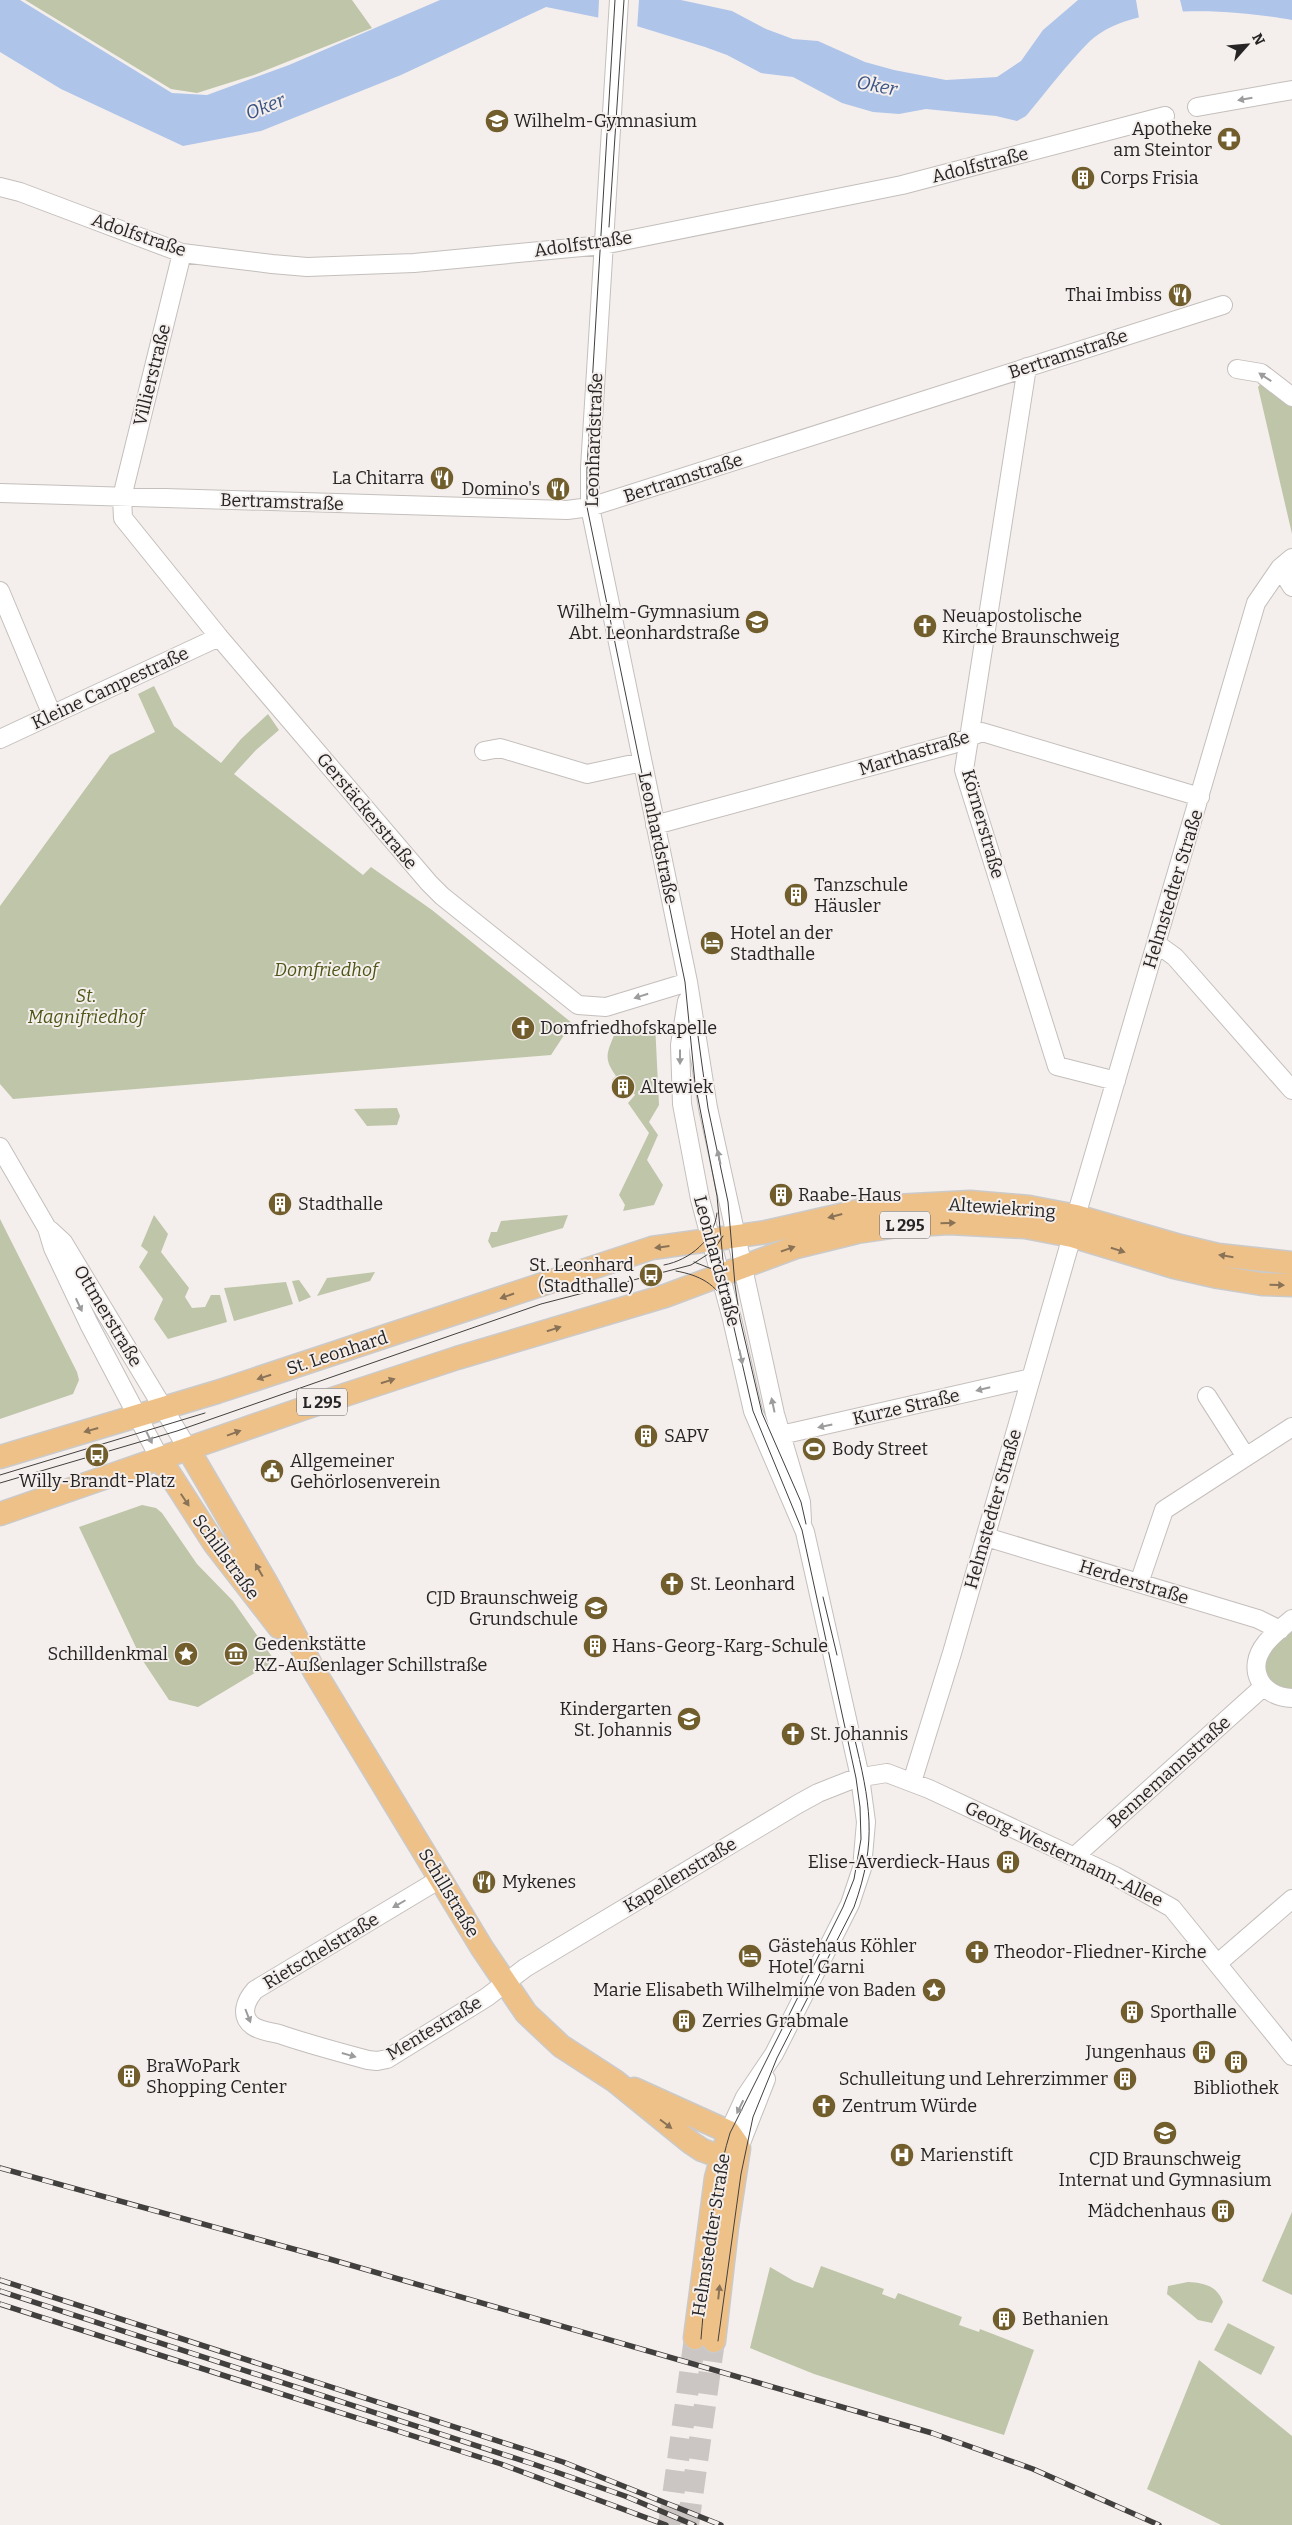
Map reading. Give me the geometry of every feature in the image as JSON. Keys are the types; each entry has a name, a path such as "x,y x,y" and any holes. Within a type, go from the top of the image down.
{"main road":[{"name":"Altewiekring","path":"710,1240 788,1228 876,1207 912,1204 983,1203 1029,1207 1174,1267 1262,1284 1292,1285"},
{"name":"Altewiekring","path":"719,1276 811,1242 857,1232 898,1226 975,1223 1025,1227 1074,1226 1244,1259 1292,1263"},
{"name":"St. Leonhard","path":"164,1408 394,1335 652,1248 710,1240"},
{"name":"L 295","path":"0,1514 302,1409 457,1358 653,1299 719,1276"},
{"name":"L 295","path":"0,1457 164,1408"},
{"name":"Schillstraße","path":"188,1449 262,1575 316,1674 505,1983 526,2013 554,2040 615,2082 655,2097 730,2146"},
{"name":"Schillstraße","path":"160,1458 180,1494 214,1543 316,1674"},
{"name":"Helmstedter Straße","path":"704,2339 727,2227 730,2146"}],"street":[{"name":"Leonhardstraße","path":"619,0 590,508 688,986 708,1108 781,1435 801,1502 802,1521 860,1777 866,1822"},
{"path":"1197,107 1292,90"},
{"name":"Adolfstraße","path":"0,188 20,192 182,252 272,264 350,266 423,262 604,244 902,186 1165,116"},
{"name":"Villierstraße","path":"122,498 182,252"},
{"name":"Bertramstraße","path":"0,493 567,510 590,508 1223,305"},
{"name":"Körnerstraße","path":"1027,367 964,770 1058,1066 1116,1081"},
{"path":"1237,369 1261,373 1292,397"},
{"name":"Gerstäckerstraße","path":"122,498 123,518 219,637 429,883 578,1005 593,1008 606,1007 688,986"},
{"path":"1286,563 1292,587"},
{"name":"Helmstedter Straße","path":"912,1782 986,1537 1074,1226 1256,603 1286,563"},
{"path":"0,592 52,715"},
{"name":"Kleine Campestraße","path":"0,739 219,637"},
{"name":"Marthastraße","path":"655,825 953,744 982,732 1200,797"},
{"path":"484,751 500,748 587,774 642,762"},
{"path":"1157,944 1175,957 1292,1090"},
{"name":"Leonhardstraße","path":"688,986 680,1045 682,1104 700,1199 732,1319 753,1411 765,1443 802,1521"},
{"name":"Ottmerstraße","path":"0,1147 47,1228 53,1248 89,1324 160,1458"},
{"name":"Ottmerstraße","path":"47,1228 63,1242 188,1449"},
{"name":"Kurze Straße","path":"781,1435 1031,1378"},
{"path":"1207,1396 1246,1457"},
{"path":"1139,1583 1164,1510 1292,1427"},
{"name":"Herderstraße","path":"986,1537 1258,1619 1286,1624"},
{"path":"1286,1624 1265,1645 1257,1662 1256,1672 1263,1687 1282,1698 1292,1698"},
{"name":"Bennemannstraße","path":"1074,1856 1263,1687"},
{"name":"Georg-Westermann-Allee","path":"860,1777 887,1773 912,1782 1116,1876 1172,1908 1292,2056"},
{"name":"Kapellenstraße","path":"505,1983 524,1968 798,1804 818,1793 860,1777"},
{"name":"Helmstedter Straße","path":"730,2146 854,1895 864,1855 866,1822"},
{"name":"Rietschelstraße","path":"302,2042 253,2026 247,2018 246,2000 269,1980 440,1878"},
{"path":"1218,1963 1292,1899"},
{"name":"Mentestraße","path":"302,2042 368,2060 387,2059 505,1983"}],"green space":[{"path":"25,0 352,0 372,28 254,75 197,93 171,89"},
{"path":"1262,382 1292,406 1292,534 1258,387"},
{"path":"154,686 174,726 221,763 241,739 268,714 279,730 256,750 234,774 363,875 371,867 432,910 572,1023 551,1055 13,1099 0,1084 0,906 110,755 155,732 138,694"},
{"path":"646,1023 655,1023 659,1105 649,1122 658,1135 647,1160 663,1185 654,1205 623,1211 625,1205 619,1195 649,1133 628,1103 635,1095 624,1079 612,1080 616,1076 609,1064 608,1055 615,1033"},
{"path":"397,1108 400,1116 397,1125 367,1126 354,1109"},
{"path":"154,1215 168,1234 161,1252 189,1288 185,1297 192,1308 205,1307 211,1295 220,1295 227,1322 168,1339 154,1319 163,1299 139,1267 148,1252 141,1246"},
{"path":"568,1215 563,1228 492,1248 488,1241 491,1232 497,1232 501,1221"},
{"path":"0,1219 77,1372 79,1380 73,1394 0,1419"},
{"path":"375,1272 370,1281 317,1296 327,1278"},
{"path":"299,1280 311,1297 299,1302 292,1281"},
{"path":"286,1282 293,1304 234,1321 224,1288"},
{"path":"142,1505 156,1508 162,1513 197,1564 233,1601 275,1661 198,1707 169,1700 141,1658 79,1527"},
{"path":"1292,1619 1292,1698 1282,1698 1257,1662"},
{"path":"1292,2212 1292,2295 1262,2281"},
{"path":"821,2266 884,2289 882,2294 895,2299 898,2293 962,2317 959,2325 979,2332 980,2329 1034,2350 1004,2435 814,2374 750,2348 770,2267 794,2281 813,2288"},
{"path":"1188,2282 1210,2286 1217,2292 1223,2302 1212,2323 1198,2320 1167,2294 1168,2286"},
{"path":"1228,2323 1275,2347 1261,2375 1214,2350"},
{"path":"1199,2360 1292,2436 1292,2525 1221,2525 1147,2489"}],"water":[{"name":"Oker","path":"0,0 20,0 172,93 207,95 289,65 440,0 681,0 732,11 766,29 793,39 818,41 865,62 894,70 946,80 997,77 1021,61 1043,30 1078,0 1292,0 1292,20 1215,11 1187,11 1133,19 1109,28 1090,41 1026,116 1017,121 996,116 926,109 899,114 873,112 842,103 793,77 761,73 727,55 705,47 630,24 546,7 401,75 261,131 183,146 61,89 0,52"}],"pier":[{"path":"599,0 639,0 637,29 598,21"},
{"path":"1136,0 1180,0 1183,12 1139,18"}],"tunnel":[{"path":"669,2525 695,2338"},
{"path":"688,2525 714,2341"}],"tram line":[{"path":"615,0 587,469 587,507 685,982 695,1083 717,1196 725,1282 732,1319 753,1411 802,1530 856,1778 860,1807 861,1839 854,1879 843,1907 730,2133 723,2158 714,2209 701,2339"},
{"path":"609,227 624,0"},
{"path":"698,1036 708,1108 728,1202 735,1285 740,1319 762,1413 801,1502 806,1524"},
{"path":"664,1265 683,1259 699,1247 711,1232 717,1213"},
{"path":"0,1483 177,1431 541,1304 691,1265 713,1251 723,1236"},
{"path":"694,1262 712,1269 726,1283"},
{"path":"676,1271 700,1278 713,1286 727,1306"},
{"path":"0,1475 205,1413"},
{"path":"823,1597 837,1655"},
{"path":"718,2341 741,2174 753,2117 777,2058 854,1907 862,1883 869,1841 869,1822 864,1782 854,1736"}],"railway":[{"path":"0,2168 326,2258 932,2433 1033,2469 1159,2525"},
{"path":"0,2280 563,2462 721,2525"},
{"path":"0,2291 533,2464 625,2496 694,2525"},
{"path":"0,2304 501,2464 666,2525"}],"place":[{"name":"Wilhelm-Gymnasium","path":"497,121"},
{"name":"Apotheke am Steintor","path":"1229,139"},
{"name":"Corps Frisia","path":"1083,178"},
{"name":"Thai Imbiss","path":"1180,295"},
{"name":"La Chitarra","path":"442,478"},
{"name":"Domino's","path":"558,489"},
{"name":"Wilhelm-Gymnasium Abt. Leonhardstraße","path":"757,622"},
{"name":"Neuapostolische Kirche Braunschweig","path":"925,626"},
{"name":"Tanzschule Häusler","path":"796,895"},
{"name":"Hotel an der Stadthalle","path":"712,943"},
{"name":"Domfriedhofskapelle","path":"523,1028"},
{"name":"Altewiek","path":"623,1087"},
{"name":"Raabe-Haus","path":"781,1195"},
{"name":"Stadthalle","path":"280,1204"},
{"name":"St. Leonhard (Stadthalle)","path":"651,1275"},
{"name":"SAPV","path":"646,1436"},
{"name":"Body Street","path":"814,1449"},
{"name":"Willy-Brandt-Platz","path":"97,1455"},
{"name":"Allgemeiner Gehörlosenverein","path":"272,1471"},
{"name":"St. Leonhard","path":"672,1584"},
{"name":"CJD Braunschweig Grundschule","path":"596,1608"},
{"name":"Hans-Georg-Karg-Schule","path":"595,1646"},
{"name":"Schilldenkmal","path":"186,1654"},
{"name":"Gedenkstätte KZ-Außenlager Schillstraße","path":"236,1654"},
{"name":"Kindergarten St. Johannis","path":"689,1719"},
{"name":"St. Johannis","path":"793,1734"},
{"name":"Elise-Averdieck-Haus","path":"1008,1862"},
{"name":"Mykenes","path":"484,1882"},
{"name":"Theodor-Fliedner-Kirche","path":"977,1952"},
{"name":"Gästehaus Köhler Hotel Garni","path":"750,1956"},
{"name":"Marie Elisabeth Wilhelmine von Baden","path":"934,1990"},
{"name":"Sporthalle","path":"1132,2012"},
{"name":"Zerries Grabmale","path":"684,2021"},
{"name":"Jungenhaus","path":"1204,2052"},
{"name":"Bibliothek","path":"1236,2062"},
{"name":"BraWoPark Shopping Center","path":"129,2076"},
{"name":"Schulleitung und Lehrerzimmer","path":"1125,2079"},
{"name":"Zentrum Würde","path":"824,2106"},
{"name":"CJD Braunschweig Internat und Gymnasium","path":"1165,2133"},
{"name":"Marienstift","path":"902,2155"},
{"name":"Mädchenhaus","path":"1223,2211"},
{"name":"Bethanien","path":"1004,2319"}],"park label":[{"name":"Domfriedhof","path":"326,970"},
{"name":"St. Magnifriedhof","path":"86,1006"}]}
